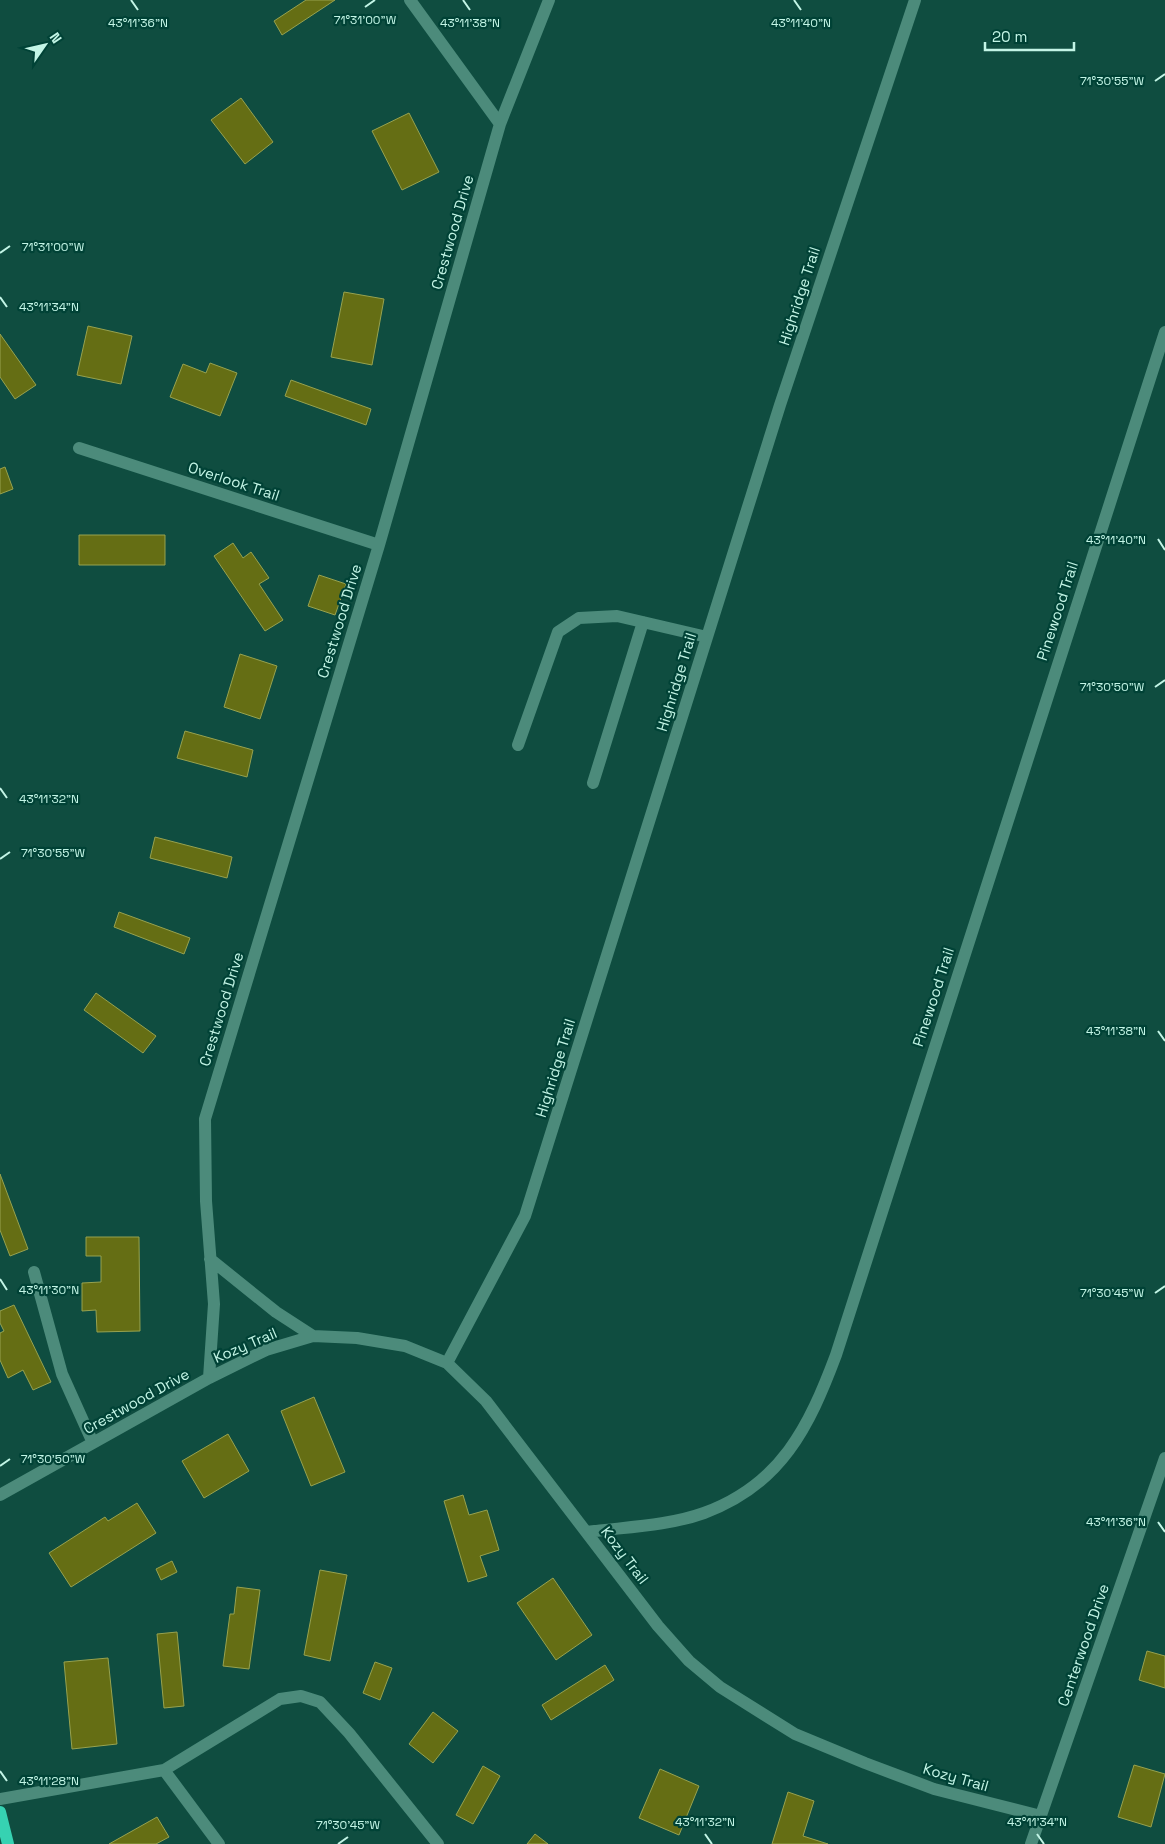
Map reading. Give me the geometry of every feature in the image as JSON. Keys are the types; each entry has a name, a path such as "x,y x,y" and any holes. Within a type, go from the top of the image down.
{"main road":[{"path":"0,1812 8,1844"}],"street":[{"path":"410,0 500,124"},
{"name":"Crestwood Drive","path":"0,1495 209,1378 214,1304 206,1201 205,1119 379,545 500,124 549,0"},
{"name":"Highridge Trail","path":"447,1363 525,1216 780,405 914,0"},
{"name":"Pinewood Trail","path":"587,1532 666,1522 694,1516 735,1499 764,1481 791,1448 817,1404 836,1355 1165,332"},
{"name":"Overlook Trail","path":"79,448 379,545"},
{"path":"518,745 558,632 579,618 599,615 617,616 707,637"},
{"path":"592,783 643,622"},
{"path":"210,1259 276,1312 312,1336"},
{"path":"34,1272 62,1374 93,1443"},
{"name":"Kozy Trail","path":"209,1378 266,1350 312,1336 358,1338 405,1346 447,1363 486,1401 658,1626 689,1661 720,1687 795,1734 865,1763 934,1789 1040,1816"},
{"name":"Centerwood Drive","path":"1032,1844 1040,1816 1165,1458"},
{"path":"0,1799 164,1770 280,1699 301,1696 320,1702 438,1844"},
{"path":"164,1770 219,1844"}],"building":[{"path":"306,0 335,0 282,35 274,21"},
{"path":"241,98 273,142 245,164 211,120"},
{"path":"409,113 439,172 402,190 372,131"},
{"path":"344,292 384,299 372,365 331,357"},
{"path":"88,326 132,336 121,384 77,375"},
{"path":"0,334 36,385 15,399 0,377"},
{"path":"210,363 237,373 220,416 170,397 183,364 206,373"},
{"path":"291,380 371,409 366,425 285,396"},
{"path":"5,467 13,489 0,494 0,469"},
{"path":"79,535 165,535 165,565 79,565"},
{"path":"233,543 243,558 251,552 269,578 259,584 283,620 265,631 214,556"},
{"path":"319,575 346,584 335,615 308,606"},
{"path":"240,654 277,666 260,719 224,707"},
{"path":"185,731 253,750 247,777 177,758"},
{"path":"155,837 232,857 227,878 150,858"},
{"path":"119,912 190,938 184,954 114,927"},
{"path":"96,993 156,1036 143,1053 84,1010"},
{"path":"0,1174 28,1249 10,1256 0,1230"},
{"path":"86,1237 139,1237 140,1331 97,1332 96,1310 82,1311 82,1283 101,1282 101,1256 86,1256"},
{"path":"14,1305 51,1382 33,1390 23,1370 8,1378 0,1360 0,1333 4,1331 0,1323 0,1311"},
{"path":"314,1397 345,1472 311,1486 281,1411"},
{"path":"228,1434 249,1471 204,1498 182,1461"},
{"path":"463,1495 469,1515 487,1510 499,1550 480,1556 487,1576 468,1582 444,1501"},
{"path":"137,1503 156,1533 71,1587 49,1553 105,1517 108,1521"},
{"path":"172,1561 177,1572 161,1580 156,1569"},
{"path":"320,1570 347,1575 330,1661 304,1655"},
{"path":"553,1578 592,1635 556,1660 517,1603"},
{"path":"237,1587 260,1590 249,1669 223,1666 230,1614 234,1614"},
{"path":"177,1632 184,1706 164,1708 157,1634"},
{"path":"1147,1651 1165,1656 1165,1688 1139,1680"},
{"path":"108,1658 117,1744 72,1749 64,1662"},
{"path":"375,1662 392,1668 380,1700 363,1693"},
{"path":"605,1665 614,1680 551,1720 542,1705"},
{"path":"433,1712 458,1731 433,1763 409,1744"},
{"path":"1134,1765 1165,1774 1151,1827 1118,1817"},
{"path":"483,1766 500,1776 473,1824 456,1815"},
{"path":"660,1769 699,1786 679,1835 639,1818"},
{"path":"788,1792 814,1801 803,1836 828,1844 772,1844"},
{"path":"157,1817 169,1837 156,1844 109,1844"},
{"path":"535,1834 548,1844 527,1844"}]}
